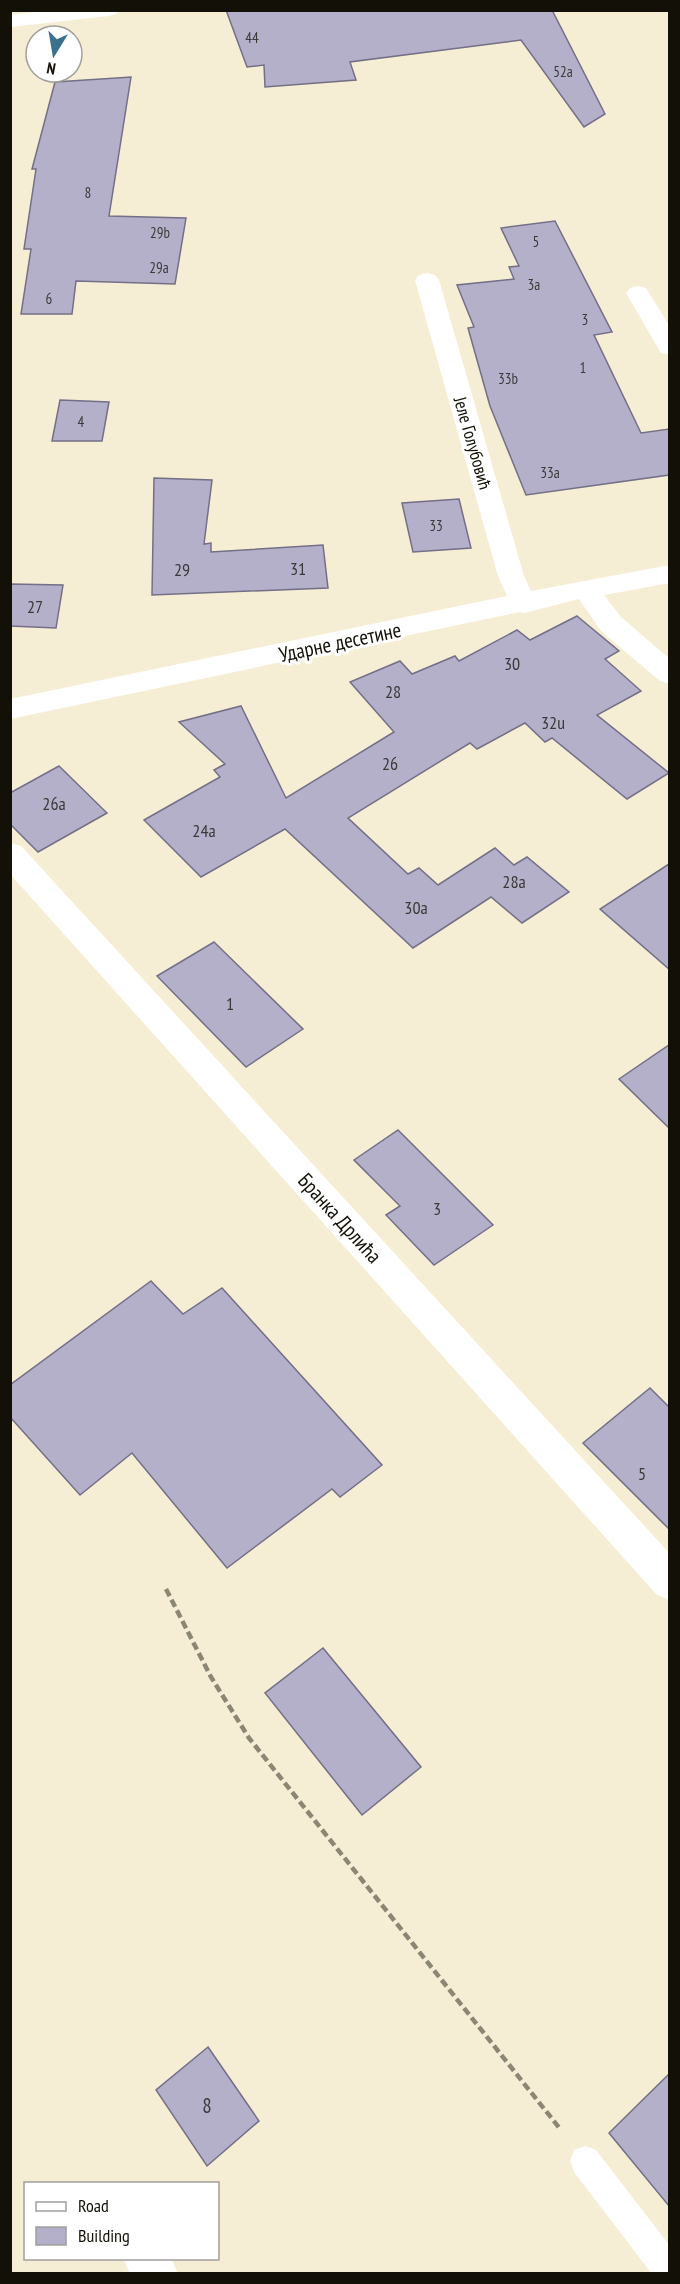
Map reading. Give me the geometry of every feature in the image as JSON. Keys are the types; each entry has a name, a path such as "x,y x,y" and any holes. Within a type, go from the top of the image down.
{"street":[{"path":"10,21 109,10"},
{"name":"Јеле Голубовић","path":"427,280 511,576 524,604"},
{"path":"638,293 669,348"},
{"name":"Ударне десетине","path":"10,709 524,604 586,589 669,574"},
{"path":"586,589 611,624 669,674"},
{"name":"Бранка Дрлића","path":"10,854 669,1582"},
{"path":"147,2260 155,2274"}],"lane":[{"path":"585,2161 669,2272"}],"path":[{"path":"165,1589 211,1677 249,1738 585,2161"}],"building":[{"path":"226,10 552,10 605,114 584,127 521,40 350,62 356,80 265,87 264,65 247,67"},
{"path":"131,77 109,216 186,218 175,284 76,281 72,314 21,314 31,249 24,249 36,169 32,169 54,84 84,84 84,80"},
{"path":"555,221 612,332 594,335 641,433 669,429 669,475 526,495 490,406 468,328 474,327 457,285 514,279 509,267 519,266 501,228"},
{"path":"60,400 109,402 102,441 52,441"},
{"path":"154,478 212,480 204,544 211,543 211,552 323,545 328,588 152,595"},
{"path":"459,499 471,548 413,552 402,503"},
{"path":"10,584 63,585 56,628 10,626"},
{"path":"577,616 619,651 605,659 641,691 597,715 669,773 627,799 552,738 545,742 525,723 477,749 470,743 348,818 408,874 419,868 438,885 495,848 514,865 527,857 569,892 522,923 491,897 413,948 285,829 201,877 144,820 220,777 214,770 225,764 179,722 241,706 286,798 394,732 350,682 400,661 412,674 455,656 459,661 517,630 530,640"},
{"path":"59,766 107,813 38,852 10,824 10,793"},
{"path":"669,864 669,969 600,909"},
{"path":"214,942 303,1029 246,1067 157,976"},
{"path":"669,1045 669,1128 619,1079"},
{"path":"398,1130 493,1225 434,1265 386,1215 400,1206 354,1160"},
{"path":"151,1281 183,1314 222,1288 382,1465 340,1497 332,1489 227,1568 132,1453 80,1495 10,1417 10,1385"},
{"path":"650,1388 669,1407 669,1529 583,1443"},
{"path":"323,1648 421,1767 362,1815 265,1693"},
{"path":"208,2047 259,2121 207,2166 156,2090"},
{"path":"669,2074 669,2206 609,2133"}]}
